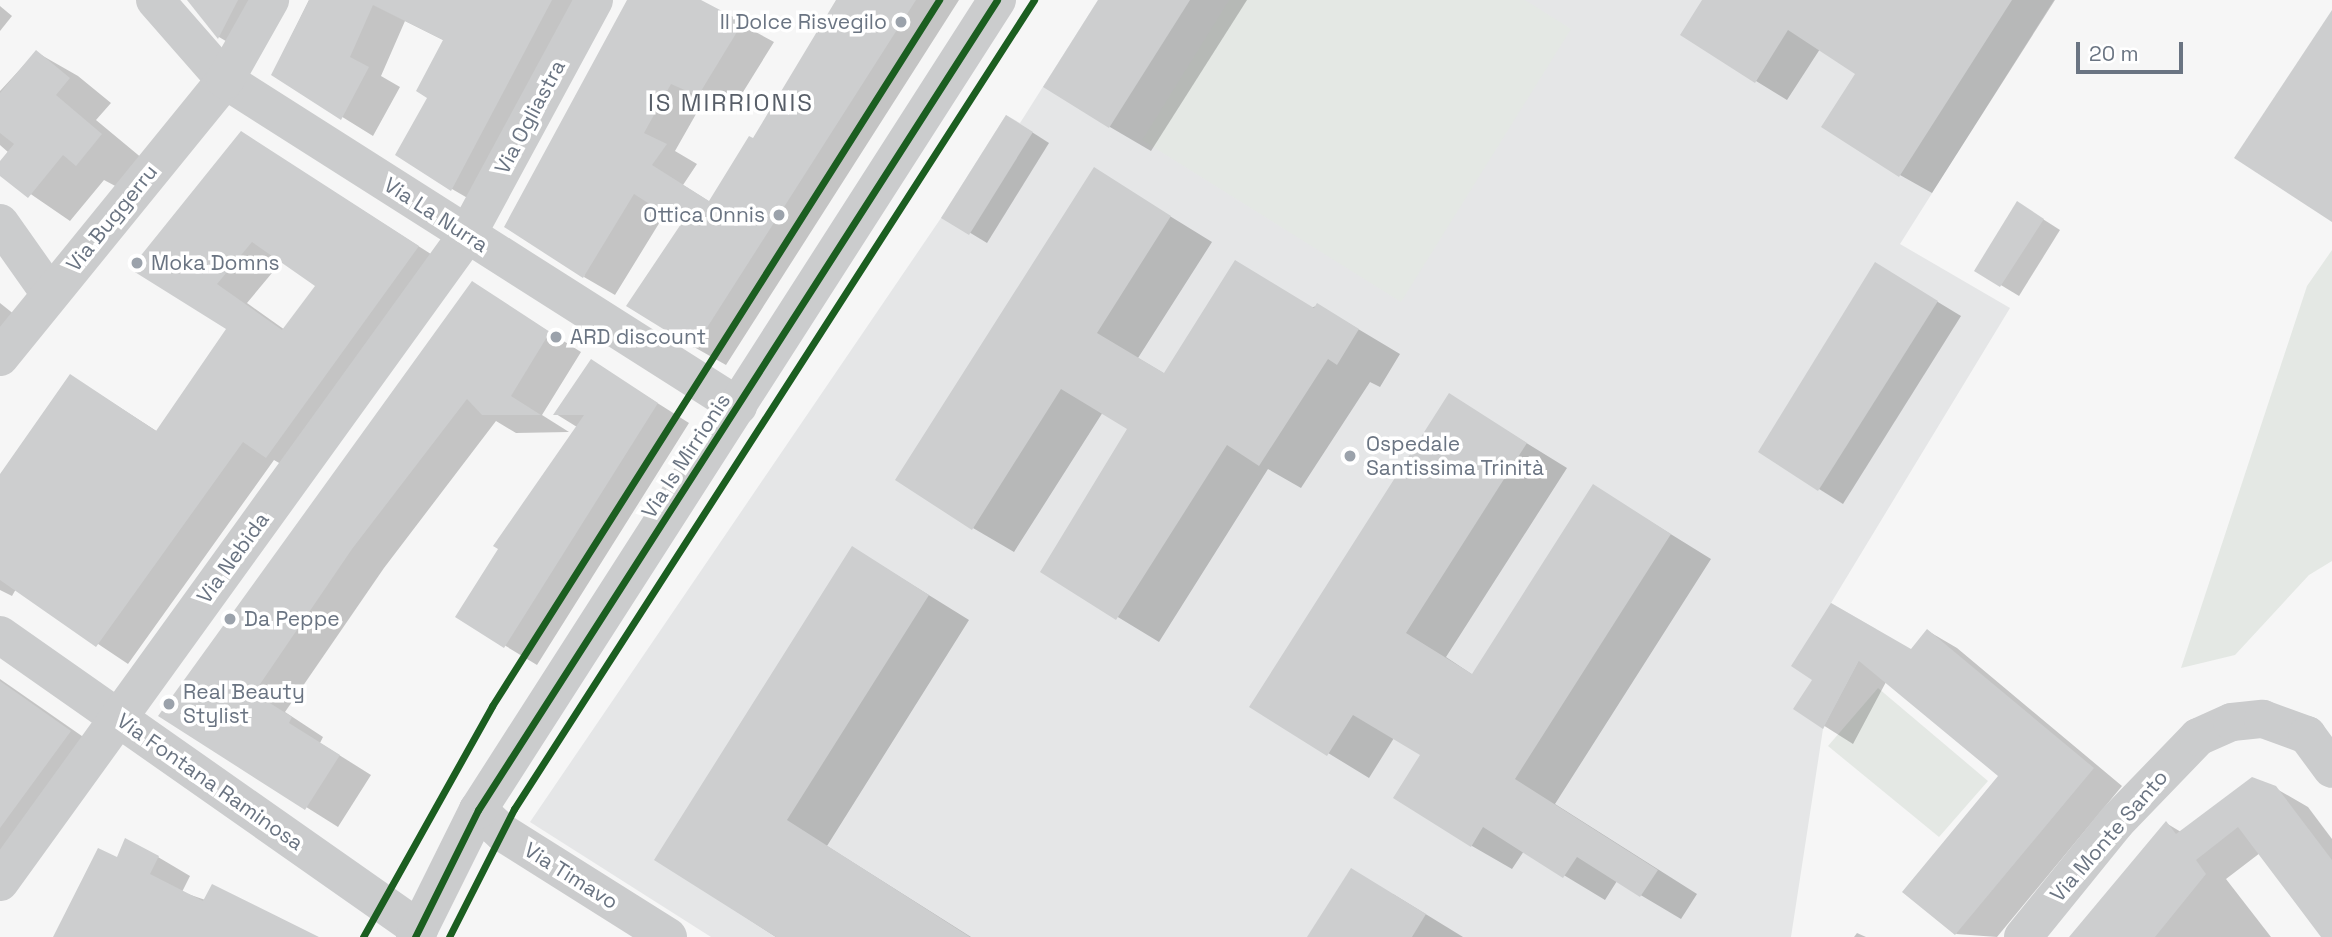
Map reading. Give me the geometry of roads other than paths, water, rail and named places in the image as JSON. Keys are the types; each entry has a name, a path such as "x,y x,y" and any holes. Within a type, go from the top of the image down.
{"street":[{"name":"Via La Nurra","path":"155,0 225,80 738,406"},
{"name":"Via Buggerru","path":"0,357 225,80 270,0"},
{"name":"Via Ogliastra","path":"467,235 594,0"},
{"name":"Via Is Mirrionis","path":"417,933 478,810 997,0"},
{"path":"0,223 50,294"},
{"name":"Via Nebida","path":"0,882 467,235"},
{"name":"Via Fontana Raminosa","path":"0,635 417,933"},
{"name":"Via Monte Santo","path":"2023,937 2116,822 2198,737 2232,722 2263,719 2307,735 2332,769"},
{"name":"Via Timavo","path":"478,810 503,833 668,937"}],"place":[{"name":"Il Dolce Risvegilo","path":"901,22"},
{"name":"Ottica Onnis","path":"779,215"},
{"name":"Moka Domns","path":"137,263"},
{"name":"ARD discount","path":"556,337"},
{"name":"Ospedale Santissima Trinità","path":"1350,456"},
{"name":"Da Peppe","path":"230,619"},
{"name":"Real Beauty Stylist","path":"169,704"}],"district":[{"name":"IS MIRRIONIS","path":"731,103"}]}
